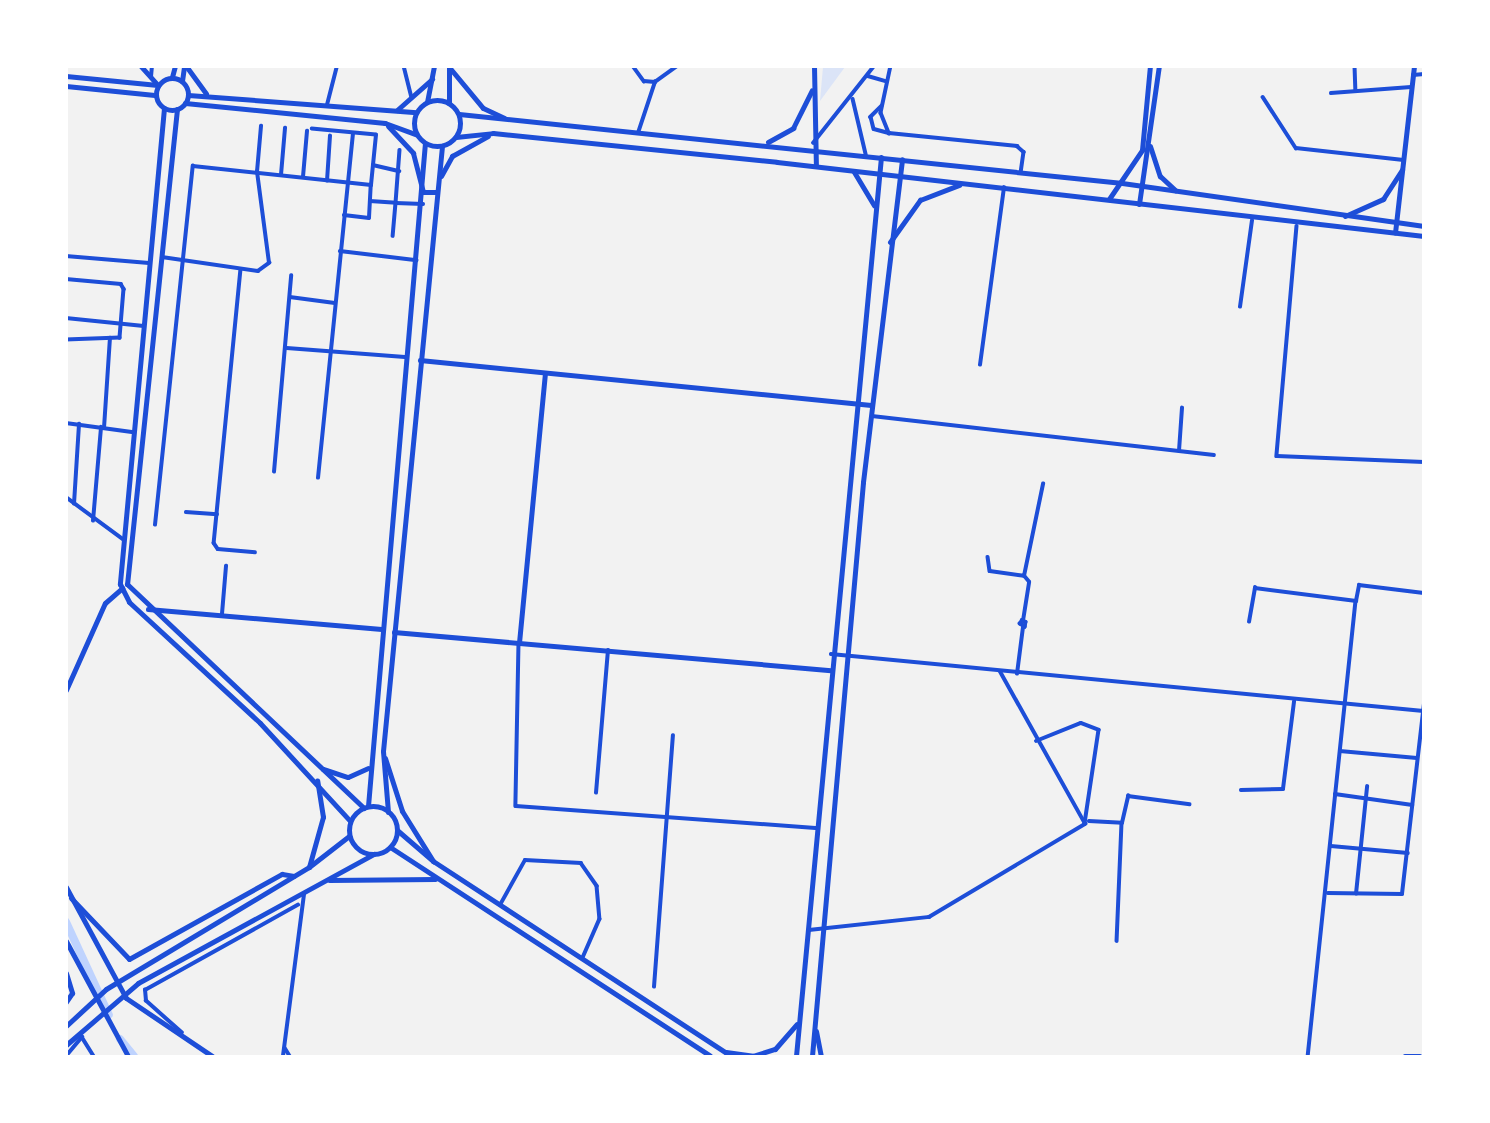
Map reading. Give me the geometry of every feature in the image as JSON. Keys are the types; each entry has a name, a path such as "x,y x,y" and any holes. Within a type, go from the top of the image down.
{"main road":[{"path":"66,76 158,85 172,77 175,66"},
{"path":"164,108 177,109 185,103 188,95 182,81 185,66"},
{"path":"185,66 209,96"},
{"path":"416,134 416,112 427,102 433,66"},
{"path":"814,66 813,147 816,166"},
{"path":"1109,199 1142,150 1150,66"},
{"path":"1139,204 1150,146 1159,66"},
{"path":"449,67 449,103 459,114 523,123 813,147 881,157 1143,185 1184,194 1423,226"},
{"path":"449,67 483,108 511,121"},
{"path":"172,77 182,81"},
{"path":"397,110 413,99 432,79"},
{"path":"155,95 158,85"},
{"path":"66,86 155,95 164,108 123,539 124,586 317,780 350,821 349,836 358,849 374,855"},
{"path":"762,143 778,141 793,128 812,90"},
{"path":"188,95 416,112"},
{"path":"427,102 449,103"},
{"path":"185,103 385,124 416,134 425,143 442,146 456,137 493,133 1109,199 1297,226 1423,236"},
{"path":"66,690 105,603 124,586 177,109"},
{"path":"456,137 459,114"},
{"path":"523,123 523,136"},
{"path":"385,124 413,153 423,192"},
{"path":"436,192 452,156 493,133"},
{"path":"350,821 366,807 405,357 423,204 425,143"},
{"path":"442,146 419,360 383,751 388,812 397,830 433,862 731,1056"},
{"path":"1150,146 1166,186 1184,194"},
{"path":"796,1056 853,403 881,157"},
{"path":"812,1056 871,405 902,159"},
{"path":"1342,217 1383,199 1402,170"},
{"path":"854,172 874,205"},
{"path":"890,242 920,200 962,184"},
{"path":"423,192 436,192"},
{"path":"124,586 366,807 388,812"},
{"path":"383,751 402,811 433,862"},
{"path":"323,769 348,777 368,767"},
{"path":"309,867 323,817 317,780"},
{"path":"66,1045 111,1001 254,915 390,848 397,830"},
{"path":"66,1026 114,984 309,867 349,836"},
{"path":"390,848 710,1056"},
{"path":"71,898 128,958 282,874 294,876"},
{"path":"327,880 435,879"},
{"path":"66,887 126,998 212,1056"},
{"path":"66,941 128,1056"},
{"path":"66,973 72,993 66,1002"},
{"path":"723,1052 753,1056 775,1049 790,1039 800,1018"},
{"path":"815,1024 821,1056"}],"street":[{"path":"142,66 158,85"},
{"path":"151,76 152,66"},
{"path":"327,105 337,66"},
{"path":"404,66 413,99"},
{"path":"633,66 644,80 655,82"},
{"path":"638,132 655,82 677,66"},
{"path":"813,147 853,99 874,66"},
{"path":"889,133 882,106 885,81 891,66"},
{"path":"1354,66 1356,91"},
{"path":"1395,233 1414,66"},
{"path":"1413,75 1423,75"},
{"path":"868,76 885,81"},
{"path":"1331,93 1411,87"},
{"path":"1264,97 1296,148 1403,160"},
{"path":"853,99 866,154"},
{"path":"882,106 871,117 874,129 889,133 1017,146 1024,152 1021,173"},
{"path":"161,257 258,271 269,263 257,172 261,126"},
{"path":"281,175 285,128"},
{"path":"303,178 310,130 377,137 369,219 344,215"},
{"path":"318,478 353,134"},
{"path":"327,181 330,136"},
{"path":"393,236 400,150"},
{"path":"155,524 182,261 195,163 371,185"},
{"path":"373,165 399,171"},
{"path":"980,365 1004,188"},
{"path":"370,201 423,204"},
{"path":"1240,307 1252,220"},
{"path":"1297,226 1277,456 1423,462"},
{"path":"340,251 416,260"},
{"path":"66,256 149,262"},
{"path":"241,268 215,548 255,552"},
{"path":"274,472 287,348 290,276"},
{"path":"66,278 124,286 120,338 66,340"},
{"path":"290,297 335,303"},
{"path":"66,318 144,326"},
{"path":"93,521 110,338"},
{"path":"287,348 405,357"},
{"path":"419,360 871,405"},
{"path":"545,374 519,643 516,806 815,828"},
{"path":"1179,451 1182,408"},
{"path":"870,416 1214,454"},
{"path":"66,423 133,432"},
{"path":"74,504 79,424"},
{"path":"1024,576 1043,484"},
{"path":"66,497 93,521 123,539"},
{"path":"186,512 217,514"},
{"path":"988,557 990,571 1024,576 1029,582 1017,674"},
{"path":"222,614 226,566"},
{"path":"1308,1056 1328,893 1335,794 1359,585 1423,593"},
{"path":"1249,622 1255,588 1356,601"},
{"path":"148,609 381,629"},
{"path":"394,632 830,670"},
{"path":"596,793 608,651"},
{"path":"831,654 1294,702 1423,711"},
{"path":"1000,672 1036,741 1087,822"},
{"path":"1241,790 1283,789 1294,702"},
{"path":"1328,893 1400,897 1408,853 1423,704"},
{"path":"1036,741 1081,723 1099,730 1087,822"},
{"path":"654,987 673,736"},
{"path":"1340,751 1417,758"},
{"path":"1356,894 1367,787"},
{"path":"1335,794 1412,804"},
{"path":"1117,942 1122,823 1128,796 1189,804"},
{"path":"806,930 929,916 1087,822 1122,823"},
{"path":"1331,846 1408,853"},
{"path":"500,905 525,860 581,863 597,886 600,919 583,960"},
{"path":"283,1056 298,905 307,889"},
{"path":"196,1047 146,1002 145,990 298,905"},
{"path":"66,1056 82,1037 94,1056"},
{"path":"284,1046 290,1056"},
{"path":"1405,1056 1420,1056"}],"shaded area":[{"path":"823,67 845,67 820,101"}],"waterway":[{"path":"66,922 109,1015"},
{"path":"120,1039 134,1056"}]}
